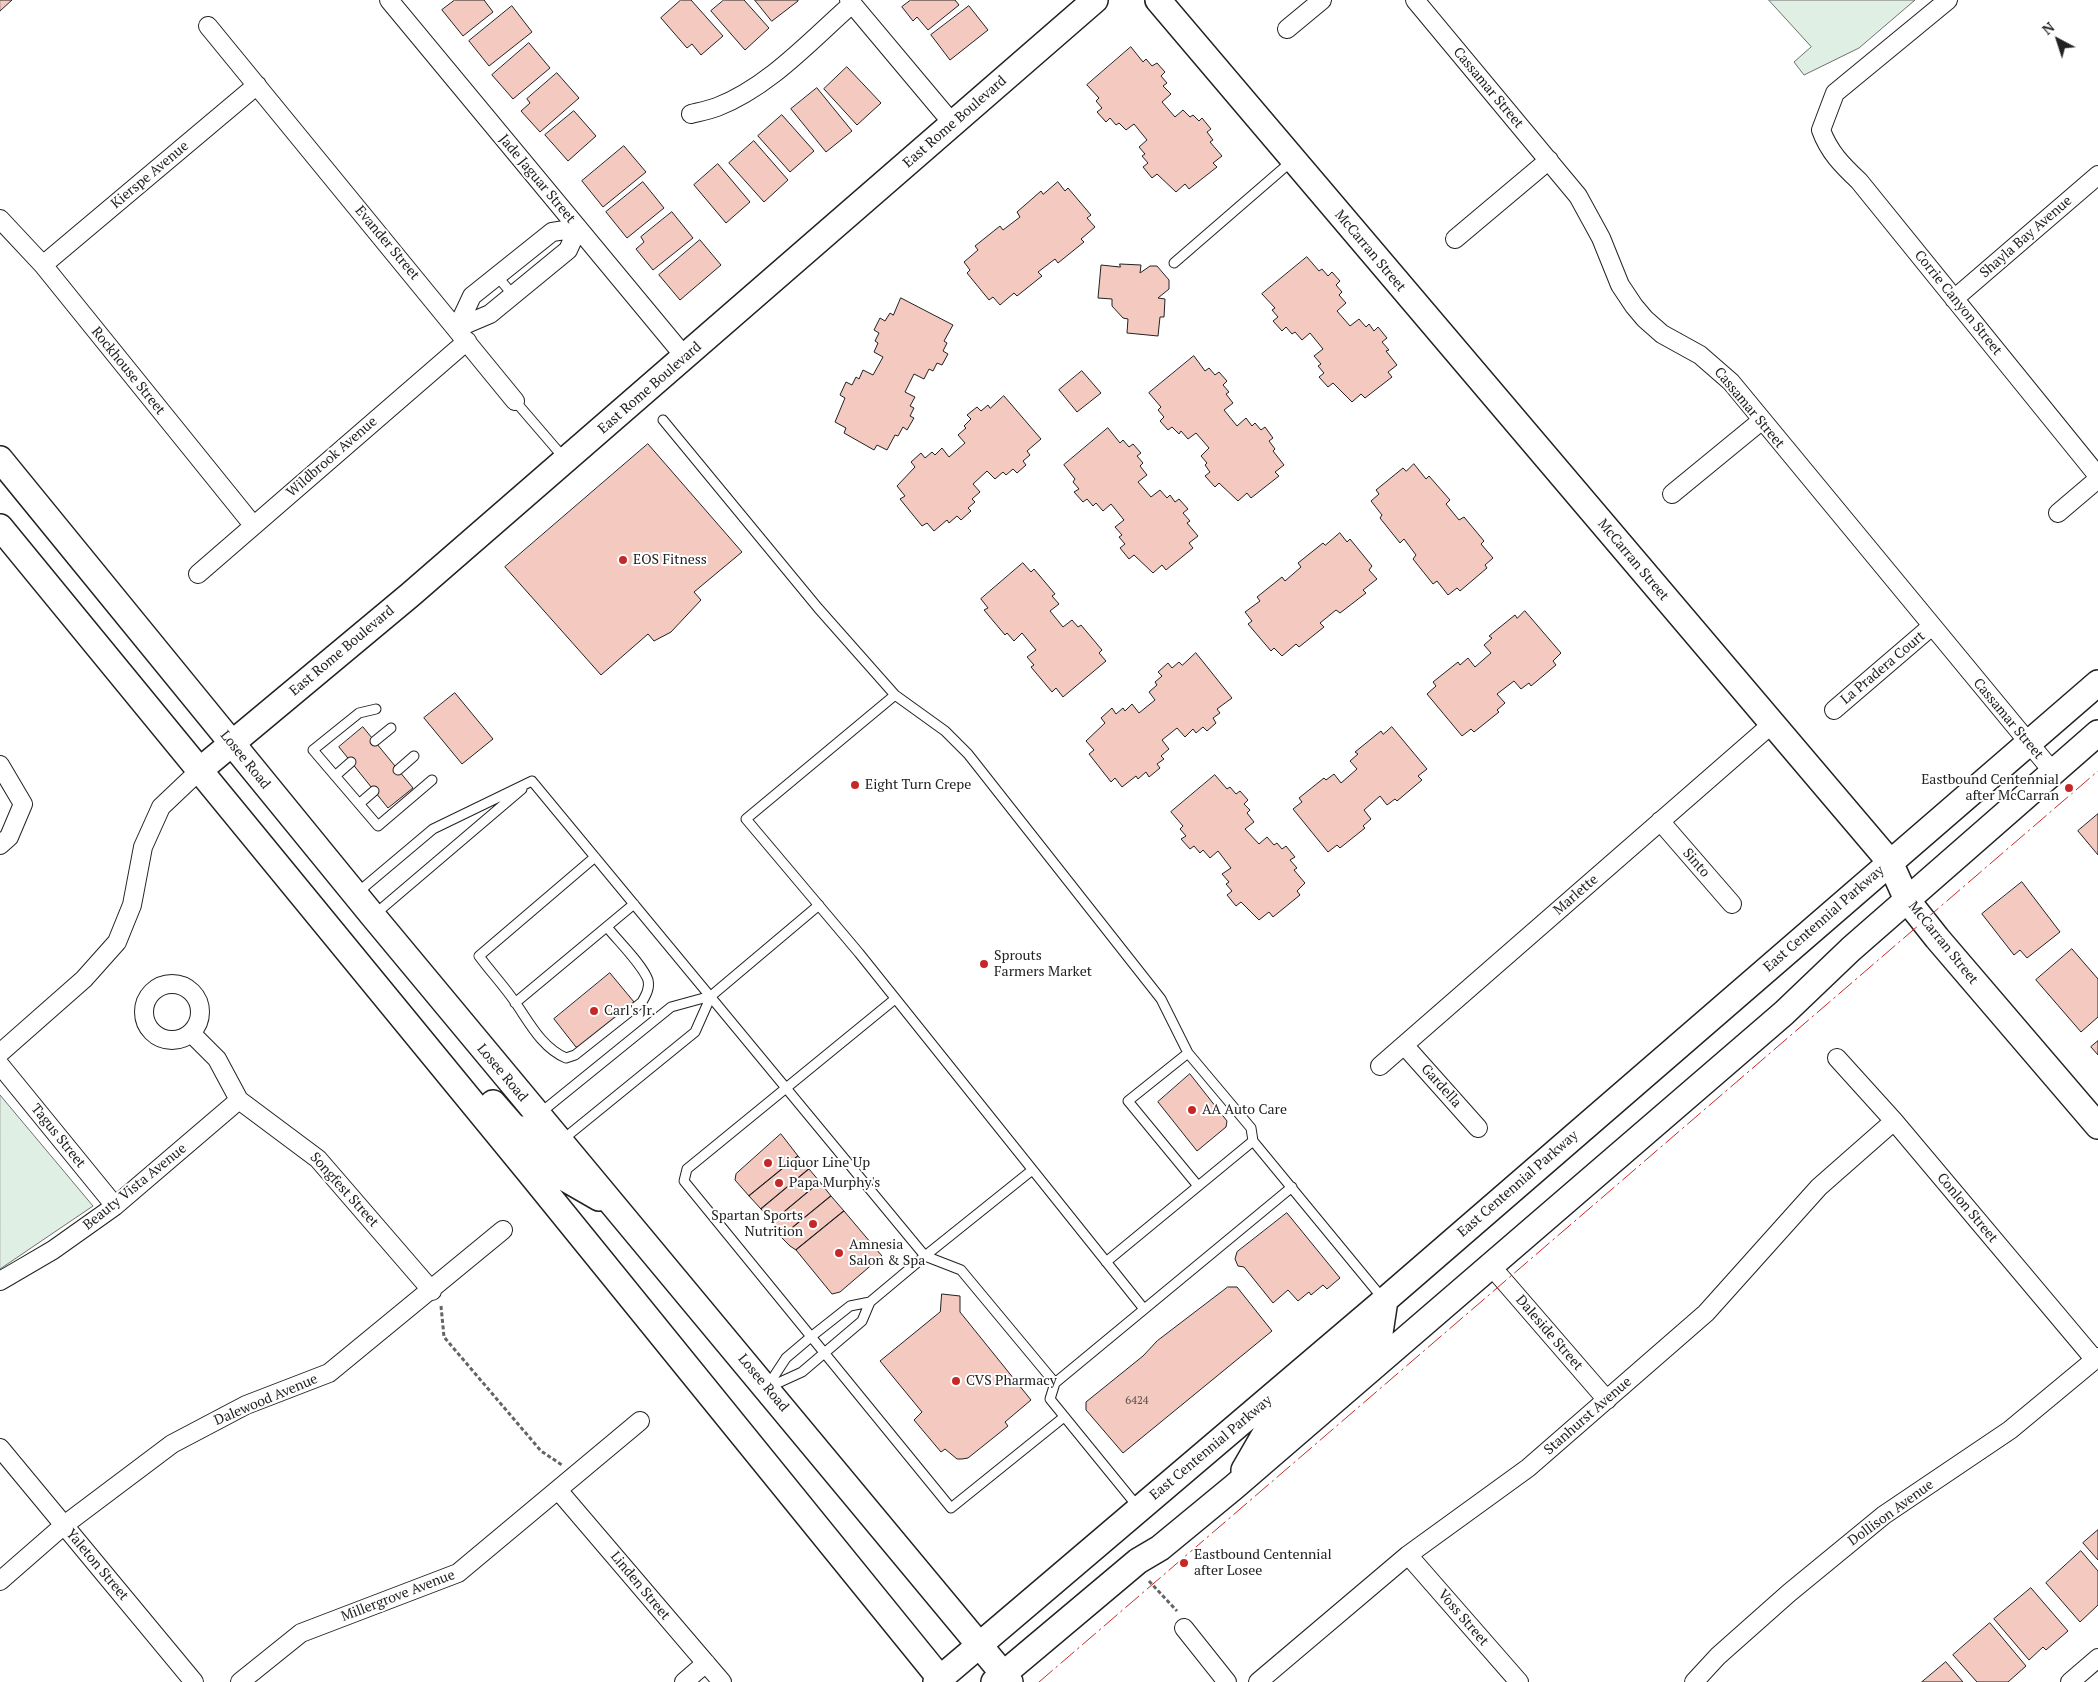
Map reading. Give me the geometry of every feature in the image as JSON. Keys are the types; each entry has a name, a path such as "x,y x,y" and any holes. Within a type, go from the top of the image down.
{"main road":[{"name":"East Rome Boulevard","path":"200,770 410,595 566,461 1095,0"},
{"name":"McCarran Street","path":"1158,0 1890,862 1907,900 2098,1126"},
{"name":"Losee Road","path":"0,459 612,1206 767,1388 980,1644 1002,1679"},
{"path":"0,527 505,1142 940,1681"},
{"name":"East Centennial Parkway","path":"940,1681 980,1644 1384,1300 2098,684"},
{"path":"1002,1679 1138,1561 1160,1548 1234,1487 1492,1266 1784,1013 1907,900 2098,733"},
{"path":"440,1065 494,1104 514,1127 560,1142"},
{"path":"505,1142 542,1158 559,1175 612,1206"},
{"path":"1234,1487 1266,1432 1380,1333 1384,1300"}],"street":[{"name":"Jade Jaguar Street","path":"389,0 684,358"},
{"path":"1287,29 1322,0"},
{"name":"Cassamar Street","path":"1415,0 1578,196 1601,238 1620,286 1645,320 1662,334 1700,354 1730,382 2053,772"},
{"name":"Corrie Canyon Street","path":"1948,0 1836,93 1821,130 1826,146 1838,162 1859,181 2098,477"},
{"path":"691,114 717,107 752,89 788,61 850,2 953,124"},
{"name":"Evander Street","path":"208,26 516,401"},
{"name":"Kierspe Avenue","path":"43,265 257,85"},
{"path":"1455,239 1549,160"},
{"name":"Shayla Bay Avenue","path":"1954,299 2098,175"},
{"name":"Rockhouse Street","path":"0,218 43,265 253,525"},
{"name":"Wildbrook Avenue","path":"462,334 472,296 552,232 578,228"},
{"name":"Wildbrook Avenue","path":"198,574 462,334 490,314 568,250 578,228"},
{"path":"1672,494 1761,421"},
{"path":"2058,513 2098,477"},
{"name":"La Pradera Court","path":"1834,710 1932,626"},
{"name":"Marlette","path":"1380,1066 1772,724"},
{"path":"0,765 23,804 9,837 0,845"},
{"path":"0,1053 84,980 117,942 132,905 143,847 161,807 200,770"},
{"name":"Sinto","path":"1660,821 1732,904"},
{"name":"Songfest Street","path":"191,1033 217,1060 239,1100 318,1159 432,1290"},
{"name":"Gardella","path":"1404,1045 1478,1128"},
{"name":"Conlon Street","path":"1837,1058 1894,1121 2096,1358"},
{"name":"Tagus Street","path":"0,1065 115,1206"},
{"name":"Beauty Vista Avenue","path":"0,1281 53,1250 115,1206 239,1100"},
{"name":"Stanhurst Avenue","path":"1258,1682 1408,1555 1528,1468 1607,1400 1706,1312 1819,1188 1894,1121"},
{"name":"Dalewood Avenue","path":"0,1581 64,1526 172,1444 246,1405 328,1373 504,1230"},
{"name":"Daleside Street","path":"1492,1266 1607,1400"},
{"name":"Dollison Avenue","path":"1694,1682 1718,1656 1788,1593 1884,1515 2010,1430 2096,1358"},
{"name":"Millergrove Avenue","path":"240,1682 301,1633 458,1573 640,1421"},
{"name":"Yaleton Street","path":"0,1448 194,1682"},
{"name":"Linden Street","path":"558,1490 722,1682"},
{"name":"Voss Street","path":"1408,1555 1519,1682"},
{"path":"1184,1628 1227,1682"},
{"path":"2070,1682 2098,1658"},
{"path":"684,1682 706,1663"}],"lane":[{"path":"1174,263 1293,160"},
{"path":"497,276 513,295"},
{"name":"Evander Street","path":"516,401 566,461"},
{"path":"663,420 818,608 895,695 945,731 968,754 1161,999 1188,1053 1251,1128 1253,1141 1384,1300"},
{"path":"895,695 746,819 895,999 1144,1309"},
{"path":"376,709 359,713 313,750 378,826 432,780"},
{"path":"375,741 391,728"},
{"path":"398,770 414,756"},
{"path":"335,776 351,762"},
{"path":"356,894 433,829 532,780"},
{"path":"532,780 925,1256 961,1270 1055,1383"},
{"path":"373,916 532,780"},
{"path":"359,804 374,791"},
{"path":"595,857 478,956 515,1003 525,1021 556,1054 566,1058 575,1055 642,1002 648,993 648,980 607,927"},
{"path":"515,1003 634,904"},
{"path":"537,1115 671,1007 711,996 818,905"},
{"path":"560,1142 695,1032 711,996"},
{"path":"895,999 687,1169 684,1181 951,1508 1064,1417"},
{"path":"1188,1053 1128,1101 1198,1186"},
{"path":"1106,1262 1253,1141"},
{"path":"767,1388 802,1372 862,1321 870,1302 1032,1170"},
{"path":"1139,1509 1050,1399 1055,1383 1292,1187"},
{"path":"767,1388 786,1358 812,1336 850,1306 870,1302"}],"path":[{"path":"432,1290 441,1305 444,1336 547,1457 578,1473"},
{"path":"1138,1561 1146,1577 1178,1612 1184,1628"}],"green space":[{"path":"1769,0 1915,0 1859,48 1804,75 1794,62 1811,47"},
{"path":"0,1095 93,1206 0,1269"}],"building":[{"path":"0,0 12,0 0,11"},
{"path":"455,0 484,0 493,12 463,36 442,10"},
{"path":"681,0 691,0 723,36 701,55 692,44 687,48 661,18"},
{"path":"724,0 744,0 769,28 745,50 711,11"},
{"path":"755,0 798,0 798,1 772,21"},
{"path":"911,0 955,0 959,5 928,30 917,17 913,21 902,7"},
{"path":"512,6 532,32 489,66 469,41"},
{"path":"969,6 988,30 950,60 931,35"},
{"path":"529,43 550,68 513,99 492,75"},
{"path":"1131,47 1143,62 1146,59 1152,66 1157,63 1165,72 1161,76 1167,83 1163,86 1171,94 1162,102 1175,117 1183,110 1190,117 1193,115 1199,121 1202,118 1211,129 1207,132 1213,140 1210,142 1222,156 1213,163 1217,167 1189,189 1185,184 1176,192 1157,174 1152,178 1143,167 1148,163 1142,156 1145,154 1139,147 1147,140 1134,124 1126,130 1119,123 1116,125 1110,118 1106,122 1097,112 1102,108 1096,101 1099,98 1087,85"},
{"path":"847,67 881,103 857,125 824,89"},
{"path":"557,73 579,98 540,132 521,111 530,103 527,99"},
{"path":"817,88 852,131 826,152 791,109"},
{"path":"574,111 596,136 568,161 545,135"},
{"path":"782,115 814,151 790,172 758,136"},
{"path":"754,141 788,180 764,202 729,163"},
{"path":"624,146 646,172 603,207 582,181"},
{"path":"718,164 750,202 726,223 694,185"},
{"path":"643,182 664,208 627,238 606,212"},
{"path":"1058,182 1065,191 1068,188 1091,215 1087,218 1095,227 1081,239 1084,242 1058,263 1055,259 1038,272 1042,276 1017,296 1014,293 1000,305 993,297 989,300 967,273 970,270 964,262 978,250 975,246 1000,226 1003,230 1020,217 1017,212 1041,191 1043,194"},
{"path":"672,212 693,238 653,270 636,249 644,242 641,237"},
{"path":"700,240 721,265 680,300 659,275"},
{"path":"1307,257 1319,271 1322,269 1328,276 1332,272 1340,281 1336,285 1342,292 1339,295 1346,303 1337,311 1350,326 1359,319 1366,327 1369,324 1374,331 1378,327 1387,338 1382,342 1389,350 1386,351 1397,365 1388,372 1392,377 1365,398 1361,394 1352,402 1333,383 1328,387 1319,377 1324,373 1318,366 1321,364 1314,356 1323,349 1310,333 1302,340 1295,332 1292,334 1286,327 1282,331 1273,321 1278,317 1272,310 1275,308 1262,294"},
{"path":"1120,264 1141,265 1140,273 1150,266 1157,266 1169,280 1169,289 1158,298 1165,299 1164,317 1160,317 1158,336 1127,333 1128,319 1123,318 1112,306 1112,299 1098,298 1101,265 1120,267"},
{"path":"901,298 953,325 944,341 947,343 943,351 948,354 942,365 937,363 933,371 929,369 924,379 914,374 905,392 915,397 910,406 914,408 910,416 914,418 907,430 903,427 898,436 895,435 887,450 877,445 874,450 844,433 846,428 835,422 845,398 840,395 846,382 852,385 856,377 859,379 863,370 873,375 883,357 874,352 878,343 875,341 879,333 874,330 880,318 885,321 890,313 893,315"},
{"path":"1194,356 1205,371 1209,368 1215,375 1219,372 1227,381 1223,385 1229,392 1226,394 1233,403 1224,410 1237,426 1246,418 1252,426 1255,423 1261,430 1265,427 1273,438 1269,441 1275,449 1273,451 1284,465 1275,472 1279,476 1251,498 1247,493 1238,501 1219,483 1215,487 1205,476 1210,472 1205,465 1207,463 1201,456 1209,448 1196,433 1188,439 1181,431 1179,434 1172,427 1168,430 1160,421 1164,417 1158,410 1161,407 1149,393"},
{"path":"1082,371 1101,393 1077,412 1059,390"},
{"path":"1004,396 1041,439 1027,451 1030,455 1023,461 1026,465 1017,473 1013,469 1006,475 1003,472 995,479 987,471 973,484 980,492 972,499 975,502 968,508 971,511 961,520 957,516 949,523 947,520 934,531 927,523 922,526 900,499 905,496 897,486 915,467 911,462 921,453 925,458 932,452 935,455 942,448 949,457 965,443 958,435 966,428 964,426 971,419 967,415 977,407 981,411 988,405 990,408"},
{"path":"1108,428 1120,443 1123,440 1129,447 1133,444 1141,453 1137,456 1143,463 1140,466 1147,475 1138,482 1151,497 1160,490 1167,498 1170,495 1175,502 1179,499 1188,509 1183,513 1190,521 1187,523 1198,536 1189,543 1193,548 1166,570 1162,565 1153,573 1134,555 1129,559 1120,548 1125,544 1119,537 1122,535 1115,527 1124,520 1111,504 1103,511 1096,503 1093,506 1087,499 1083,502 1074,492 1079,489 1073,482 1075,479 1064,465"},
{"name":"EOS Fitness","path":"648,444 742,552 694,592 701,600 671,632 654,641 648,634 601,675 505,567"},
{"path":"1414,464 1426,479 1429,476 1450,500 1446,504 1459,520 1464,517 1484,541 1481,544 1493,558 1485,565 1487,568 1460,591 1457,588 1448,595 1437,581 1433,584 1413,559 1416,555 1404,539 1400,543 1380,518 1382,515 1371,501 1379,494 1376,490 1403,468 1406,471"},
{"path":"1340,533 1347,542 1350,539 1372,566 1369,570 1377,579 1363,590 1366,593 1340,613 1336,610 1320,623 1324,627 1299,647 1296,644 1282,656 1274,648 1271,651 1248,624 1252,621 1245,612 1260,601 1257,597 1282,577 1285,581 1301,567 1298,563 1323,543 1325,545"},
{"path":"1023,563 1031,572 1034,569 1055,594 1052,596 1059,604 1050,611 1063,627 1072,620 1078,627 1081,625 1102,650 1099,653 1106,661 1063,697 1056,688 1052,692 1031,667 1034,665 1027,657 1036,650 1022,633 1014,641 1007,633 1005,635 984,610 988,608 981,599"},
{"path":"1525,611 1561,653 1553,661 1556,665 1531,686 1529,683 1521,689 1514,681 1497,694 1505,703 1497,710 1499,712 1474,732 1471,729 1462,736 1427,694 1436,686 1433,682 1458,662 1460,665 1468,658 1475,667 1491,653 1484,645 1492,638 1489,636 1515,615 1517,618"},
{"path":"1196,653 1232,698 1217,709 1220,713 1213,718 1216,723 1207,731 1203,727 1196,733 1193,729 1185,737 1177,728 1162,740 1169,749 1161,756 1164,759 1157,764 1160,768 1149,777 1146,772 1138,779 1136,776 1122,787 1115,778 1111,782 1089,754 1094,750 1086,741 1105,723 1101,718 1112,708 1116,714 1123,708 1125,711 1132,704 1139,713 1155,700 1149,692 1157,685 1155,682 1162,676 1158,672 1168,663 1172,668 1179,662 1182,665"},
{"path":"455,693 493,739 462,764 424,718"},
{"path":"363,727 413,788 388,808 339,747"},
{"path":"1392,727 1427,769 1418,776 1422,780 1397,801 1395,799 1387,805 1380,796 1364,810 1371,819 1363,826 1365,828 1340,848 1337,845 1328,852 1293,809 1302,802 1299,798 1324,778 1326,780 1334,774 1341,783 1357,769 1350,761 1358,754 1355,752 1381,731 1383,734"},
{"path":"1215,775 1227,789 1230,787 1236,794 1240,791 1248,800 1244,804 1250,810 1247,813 1254,822 1245,829 1259,844 1267,837 1274,845 1277,843 1282,849 1286,846 1295,857 1290,860 1297,868 1294,870 1305,883 1297,891 1300,895 1273,917 1269,912 1259,920 1241,902 1236,906 1227,895 1232,891 1226,884 1229,882 1222,874 1231,868 1218,851 1210,858 1203,850 1200,853 1194,846 1190,849 1181,839 1186,836 1180,829 1183,826 1171,812"},
{"path":"2098,814 2098,855 2078,831"},
{"path":"2022,882 2060,932 2027,958 2020,950 2014,955 1982,914"},
{"path":"2072,949 2098,979 2098,1017 2081,1032 2036,980"},
{"name":"Carl's Jr.","path":"610,973 634,1002 580,1047 576,1047 554,1019"},
{"path":"2098,1041 2098,1055 2091,1047"},
{"name":"AA Auto Care","path":"1190,1074 1227,1121 1226,1127 1197,1151 1158,1102"},
{"name":"Liquor Line Up","path":"781,1134 798,1156 749,1196 735,1180 736,1174"},
{"name":"Papa Murphy's","path":"798,1156 809,1169 761,1209 749,1196"},
{"path":"809,1169 820,1182 772,1222 761,1209"},
{"path":"820,1182 831,1196 781,1237 772,1222"},
{"name":"Spartan Sports Nutrition","path":"831,1196 844,1211 796,1250 781,1237"},
{"name":"Amnesia Salon & Spa","path":"844,1211 882,1256 840,1292 832,1294 796,1250"},
{"path":"1287,1213 1340,1278 1327,1289 1323,1285 1311,1295 1309,1292 1298,1301 1288,1290 1273,1303 1244,1267 1238,1266 1235,1259 1237,1252"},
{"path":"1228,1287 1237,1287 1272,1331 1123,1453 1086,1410 1086,1402 1143,1356 1157,1341"},
{"name":"CVS Pharmacy","path":"942,1294 960,1296 960,1312 1031,1400 1005,1422 1008,1426 968,1458 962,1459 957,1459 945,1449 941,1452 914,1420 922,1412 880,1361 940,1312"},
{"path":"2098,1530 2098,1560 2083,1543"},
{"path":"2081,1551 2098,1571 2098,1605 2080,1622 2046,1583"},
{"path":"2031,1588 2068,1631 2046,1650 2043,1647 2029,1660 1994,1619"},
{"path":"1990,1623 2026,1666 2008,1682 1977,1682 1953,1655"},
{"path":"1946,1662 1963,1682 1922,1682"}],"power":[{"path":"1039,1682 2098,771"}],"place":[{"name":"EOS Fitness","path":"623,560"},
{"name":"Eight Turn Crepe","path":"855,785"},
{"name":"Eastbound Centennial after McCarran","path":"2069,788"},
{"name":"Sprouts Farmers Market","path":"984,964"},
{"name":"Carl's Jr.","path":"594,1011"},
{"name":"AA Auto Care","path":"1192,1110"},
{"name":"Liquor Line Up","path":"768,1163"},
{"name":"Papa Murphy's","path":"779,1183"},
{"name":"Spartan Sports Nutrition","path":"813,1224"},
{"name":"Amnesia Salon & Spa","path":"839,1253"},
{"name":"CVS Pharmacy","path":"956,1381"},
{"name":"Eastbound Centennial after Losee","path":"1184,1563"}]}
